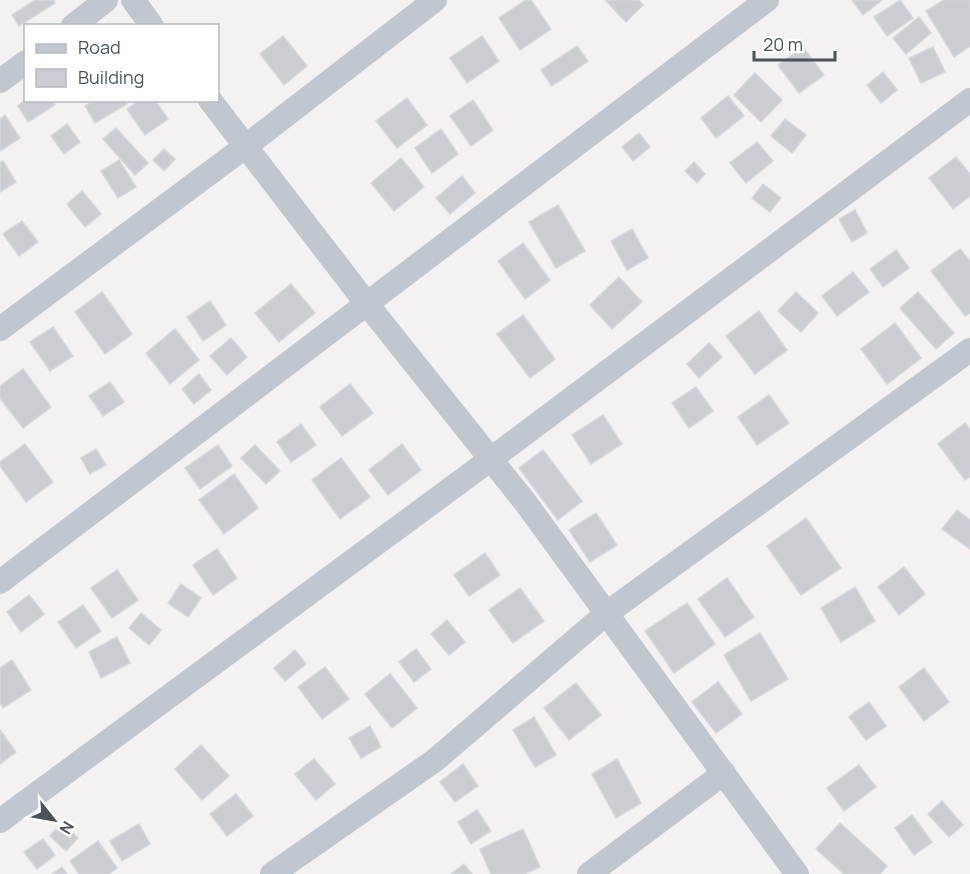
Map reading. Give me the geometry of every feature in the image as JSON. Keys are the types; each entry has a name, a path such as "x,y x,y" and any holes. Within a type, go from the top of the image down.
{"street":[{"path":"76,24 106,0"},
{"path":"133,0 151,24"},
{"path":"0,328 246,147 435,0"},
{"path":"0,582 767,0"},
{"path":"0,81 24,63"},
{"path":"0,821 492,459 970,100"},
{"path":"212,102 367,303 492,459 796,874"},
{"path":"272,874 434,761 607,613 970,350"},
{"path":"589,874 724,773"}],"building":[{"path":"35,0 53,0 55,3 19,26 12,15"},
{"path":"526,0 531,0 551,29 520,50 499,18"},
{"path":"639,0 643,5 626,22 606,1"},
{"path":"852,0 882,0 863,15"},
{"path":"900,0 913,18 887,36 874,17"},
{"path":"944,0 970,0 970,46 954,57 926,11"},
{"path":"919,17 931,33 906,54 893,38"},
{"path":"283,36 307,66 284,85 260,54"},
{"path":"482,36 499,61 467,83 450,58"},
{"path":"577,46 588,61 552,86 541,70"},
{"path":"803,47 824,75 799,93 778,65"},
{"path":"933,47 945,72 921,83 909,58"},
{"path":"883,72 897,90 881,103 867,85"},
{"path":"755,73 782,100 761,122 734,95"},
{"path":"728,96 744,116 716,138 701,118"},
{"path":"407,98 427,125 397,148 376,121"},
{"path":"473,100 493,130 471,146 450,116"},
{"path":"24,102 53,102 55,105 28,122 18,106"},
{"path":"92,102 126,102 127,104 95,123 85,106"},
{"path":"137,102 156,102 168,119 145,135 127,109"},
{"path":"5,115 20,138 0,151 0,119"},
{"path":"785,119 806,135 792,153 771,136"},
{"path":"67,124 80,142 64,154 51,136"},
{"path":"116,128 148,163 135,175 103,139"},
{"path":"441,129 458,154 432,173 415,148"},
{"path":"639,133 650,147 633,161 622,147"},
{"path":"757,142 773,161 746,183 730,163"},
{"path":"164,149 175,159 164,171 153,160"},
{"path":"956,157 970,174 970,196 953,209 929,178"},
{"path":"401,158 424,187 394,211 371,183"},
{"path":"119,160 136,187 118,198 101,171"},
{"path":"3,161 16,182 0,192 0,163"},
{"path":"694,162 705,174 697,183 685,171"},
{"path":"462,176 475,193 450,214 436,198"},
{"path":"763,184 781,198 770,212 752,198"},
{"path":"82,191 101,214 85,227 67,204"},
{"path":"558,205 585,251 556,268 529,222"},
{"path":"855,210 867,233 852,242 839,219"},
{"path":"22,221 38,242 19,256 3,234"},
{"path":"632,229 648,258 627,270 611,241"},
{"path":"523,243 550,280 525,299 498,261"},
{"path":"960,249 970,261 970,313 965,316 931,271"},
{"path":"896,250 909,268 883,287 870,269"},
{"path":"853,272 869,292 837,316 822,296"},
{"path":"619,277 642,302 612,329 590,305"},
{"path":"291,284 315,313 279,342 255,313"},
{"path":"102,292 132,334 105,354 75,312"},
{"path":"796,292 818,313 801,332 778,311"},
{"path":"918,292 954,333 936,349 900,308"},
{"path":"210,301 226,325 203,341 187,317"},
{"path":"759,311 787,350 755,374 726,336"},
{"path":"523,315 555,359 530,378 497,334"},
{"path":"895,323 921,358 887,384 861,349"},
{"path":"53,327 73,356 50,371 30,342"},
{"path":"175,329 199,360 170,384 146,353"},
{"path":"231,338 247,357 227,375 210,356"},
{"path":"709,343 722,357 699,378 687,364"},
{"path":"23,369 51,407 23,428 0,398 0,386"},
{"path":"199,374 211,390 194,404 182,389"},
{"path":"110,382 124,402 103,416 89,396"},
{"path":"350,384 373,413 342,436 320,407"},
{"path":"696,387 713,411 689,428 672,403"},
{"path":"769,395 789,423 757,445 738,417"},
{"path":"603,415 622,444 591,464 572,435"},
{"path":"965,423 970,430 970,477 965,480 938,444"},
{"path":"301,424 316,445 291,462 277,442"},
{"path":"25,444 53,482 26,502 0,466 0,462"},
{"path":"402,444 421,470 388,495 369,470"},
{"path":"218,445 232,466 200,489 185,468"},
{"path":"255,445 280,471 266,484 241,458"},
{"path":"96,449 106,465 90,474 81,458"},
{"path":"543,450 582,501 558,520 519,468"},
{"path":"341,458 370,497 340,519 312,480"},
{"path":"234,474 258,508 224,534 199,500"},
{"path":"957,510 970,520 970,549 942,529"},
{"path":"596,513 617,545 590,562 569,530"},
{"path":"806,518 841,568 801,595 767,546"},
{"path":"217,549 237,578 213,595 193,565"},
{"path":"485,553 500,575 469,596 454,575"},
{"path":"904,567 925,594 899,615 878,587"},
{"path":"117,570 138,600 112,618 91,588"},
{"path":"727,578 754,617 725,637 698,599"},
{"path":"181,584 201,598 188,617 168,603"},
{"path":"855,587 875,621 841,642 821,608"},
{"path":"520,588 544,621 513,643 489,610"},
{"path":"29,595 44,614 21,632 7,612"},
{"path":"687,603 715,644 674,673 645,631"},
{"path":"83,605 101,631 76,648 58,622"},
{"path":"141,613 161,630 149,645 129,628"},
{"path":"447,620 465,642 449,655 431,634"},
{"path":"760,633 788,679 751,701 724,655"},
{"path":"117,637 130,663 101,678 89,652"},
{"path":"416,649 431,669 414,682 399,662"},
{"path":"295,650 306,664 285,681 274,668"},
{"path":"12,660 31,690 3,708 0,703 0,668"},
{"path":"325,667 349,699 322,719 298,687"},
{"path":"924,668 949,702 924,721 899,687"},
{"path":"390,674 417,708 392,728 365,694"},
{"path":"718,682 742,714 716,733 692,702"},
{"path":"576,683 601,715 569,740 544,708"},
{"path":"869,702 886,726 866,740 849,717"},
{"path":"534,717 556,755 535,767 513,730"},
{"path":"370,726 381,747 361,758 349,738"},
{"path":"0,730 16,752 0,764"},
{"path":"201,745 229,776 202,800 175,769"},
{"path":"314,759 335,784 316,800 295,774"},
{"path":"617,759 641,803 616,818 592,774"},
{"path":"463,764 478,786 455,802 440,782"},
{"path":"859,765 876,787 844,811 827,788"},
{"path":"236,794 253,816 227,836 210,814"},
{"path":"942,801 963,825 949,837 928,814"},
{"path":"477,810 491,831 471,844 458,822"},
{"path":"912,815 932,842 914,855 895,828"},
{"path":"62,822 78,838 66,851 50,836"},
{"path":"840,823 887,866 880,874 844,874 816,849"},
{"path":"139,824 150,844 122,861 110,841"},
{"path":"523,829 540,867 524,874 491,874 480,849"},
{"path":"43,839 55,855 37,869 24,852"},
{"path":"98,841 117,868 109,874 79,874 70,861"},
{"path":"464,864 472,874 451,874"},
{"path":"62,867 67,874 52,874"}]}
